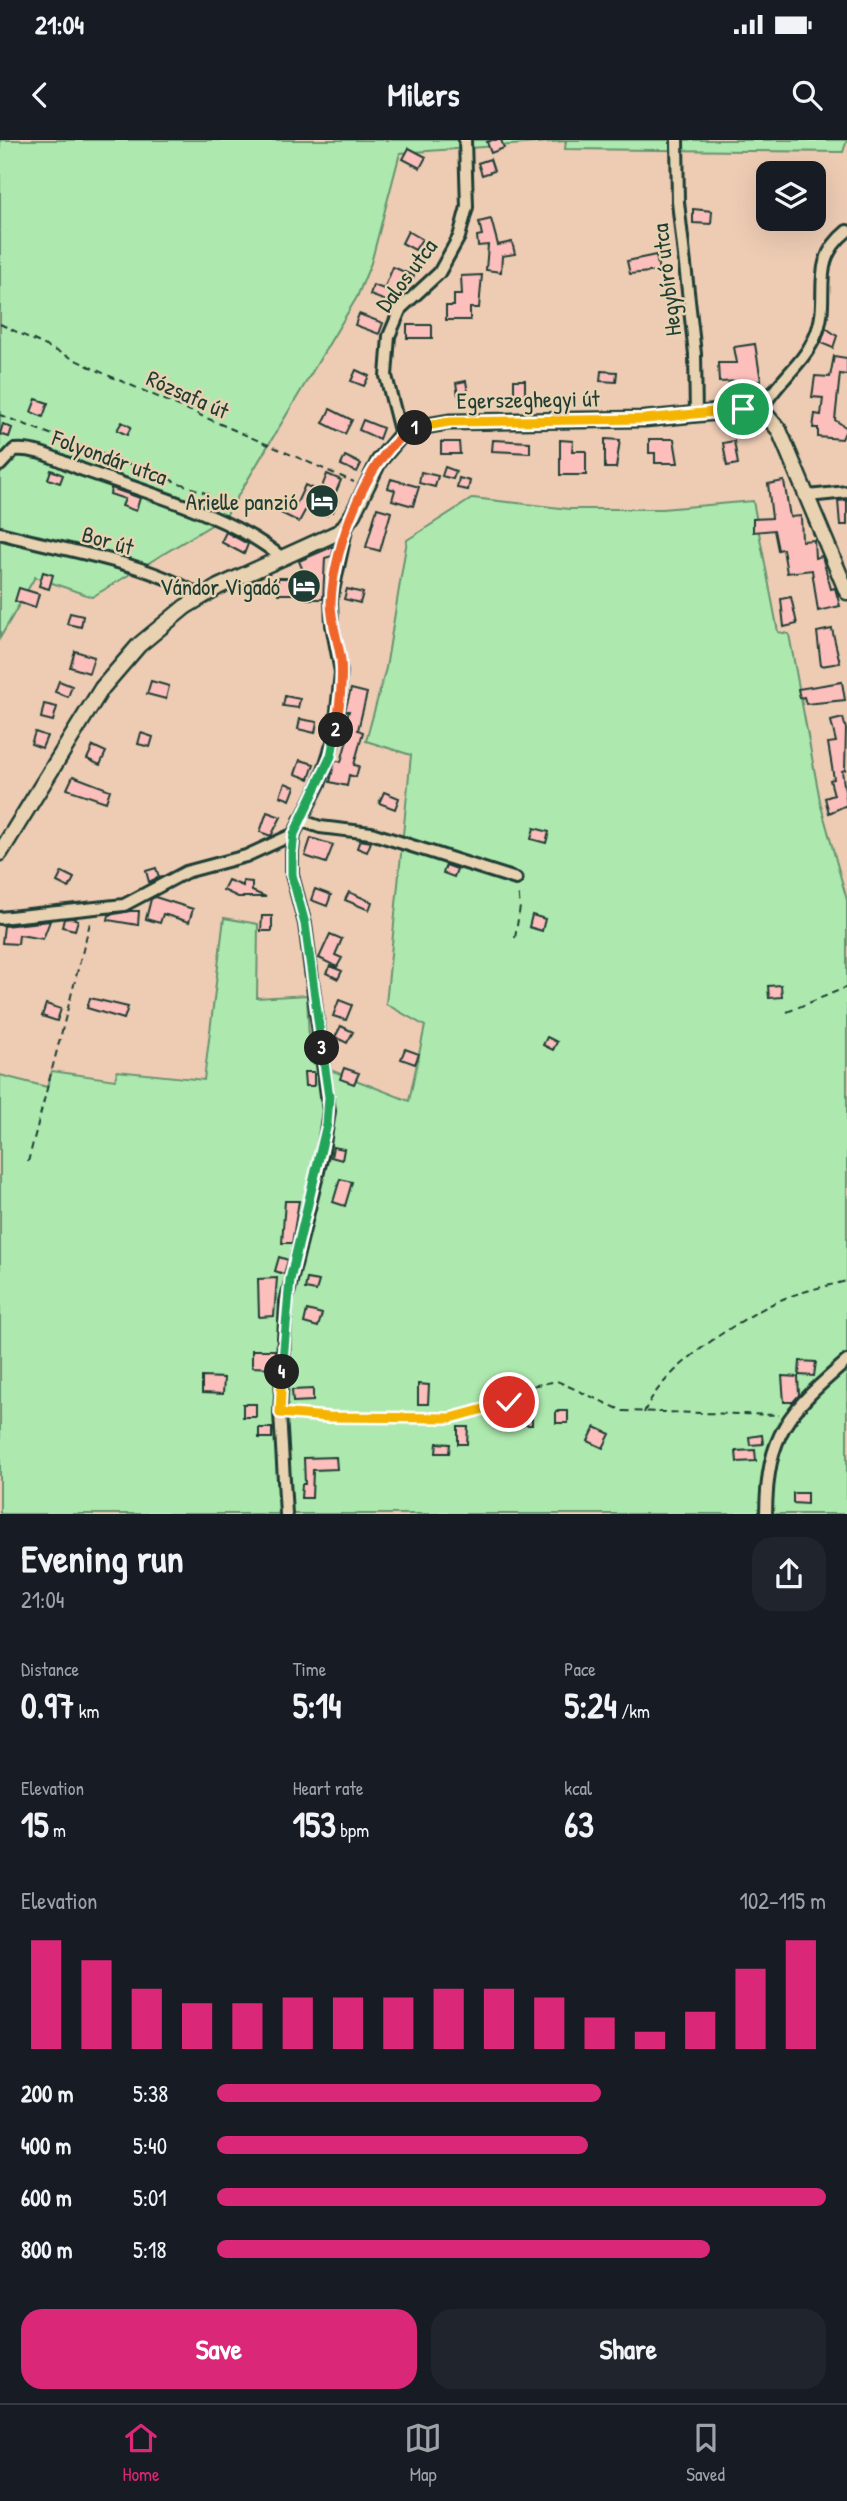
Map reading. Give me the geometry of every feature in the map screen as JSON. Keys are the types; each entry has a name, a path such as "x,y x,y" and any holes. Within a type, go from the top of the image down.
{"street":[{"name":"Dalos utca","path":"401,435 386,376 389,336 401,308 439,273 459,237 467,207 465,140"},
{"name":"Hegybíró utca","path":"677,140 678,202 695,354 696,415"},
{"path":"847,231 836,240 825,257 820,321 815,337 796,368 766,401 761,412 779,430 847,592"},
{"name":"Egerszeghegyi út","path":"401,435 414,428 449,422 604,420 696,415 743,409 761,412"},
{"path":"286,1514 280,1413 286,1302 323,1151 329,1111 305,924 292,875 294,834 324,774 334,739 341,672 332,625 331,600 348,523 387,449 401,435"},
{"name":"Folyondár utca","path":"0,464 14,450 36,452 209,517 259,540 282,558"},
{"path":"808,496 847,492"},
{"path":"0,853 102,688 139,645 201,597 235,578 333,537 348,523"},
{"name":"Bor út","path":"0,533 143,572 190,589 201,597"},
{"path":"300,820 320,827 371,833 516,879"},
{"path":"0,918 124,905 186,872 246,856 294,834"},
{"path":"765,1514 770,1457 776,1439 791,1416 847,1361"}],"path":[{"name":"Rózsafa út","path":"0,324 104,374 366,487"},
{"path":"0,415 208,494 214,503 209,517"},
{"path":"515,938 520,907 516,879"},
{"path":"27,1162 94,908"},
{"path":"787,1012 847,986"},
{"path":"644,1414 651,1396 665,1379 738,1324 794,1295 847,1282"},
{"path":"280,1413 328,1417 451,1418 502,1405 531,1386 557,1381 573,1386 610,1407 644,1414 791,1416"}],"green space":[{"path":"0,140 847,140 843,152 565,149 566,141 400,153 371,263 357,297 220,526 215,523 92,597 35,577 0,638"},
{"path":"473,498 569,509 662,509 753,501 778,632 789,634 821,806 847,900 847,1514 0,1514 0,1075 47,1087 52,1071 115,1080 117,1071 204,1080 224,918 258,924 257,998 307,995 310,1062 409,1101 425,1026 386,1004 411,755 366,741 386,668 407,540"}],"building":[{"path":"501,140 504,148 491,153 487,142"},
{"path":"409,148 426,157 420,168 403,159"},
{"path":"490,159 494,171 482,175 478,163"},
{"path":"693,209 712,211 711,224 693,223"},
{"path":"491,219 498,245 512,242 515,254 502,256 501,272 486,270 488,245 478,246 477,236 482,235 479,222"},
{"path":"408,231 422,239 415,250 402,243"},
{"path":"656,255 659,271 630,274 627,261"},
{"path":"393,267 414,276 410,285 405,283 394,304 370,295 373,285 384,289"},
{"path":"482,275 479,308 470,308 470,320 446,320 446,306 454,306 454,295 462,295 461,276"},
{"path":"359,314 383,323 379,334 355,325"},
{"path":"407,325 432,325 432,338 407,338"},
{"path":"826,328 837,336 833,348 821,343"},
{"path":"755,344 761,381 742,384 741,381 719,382 718,363 737,363 734,347"},
{"path":"834,356 847,358 847,375 840,374 835,420 847,428 842,439 818,437 818,428 813,428 815,414 821,415 823,398 812,397 815,376 830,377"},
{"path":"356,370 369,376 364,386 351,381"},
{"path":"601,371 617,372 616,382 600,381"},
{"path":"514,380 525,380 525,394 514,394"},
{"path":"466,381 468,393 458,395 456,383"},
{"path":"36,399 48,403 43,417 31,412"},
{"path":"330,409 352,420 345,434 323,423"},
{"path":"750,419 760,423 761,428 729,435 726,423"},
{"path":"363,420 383,428 379,439 359,430"},
{"path":"122,422 131,427 127,435 117,430"},
{"path":"3,424 12,428 9,437 0,434"},
{"path":"605,439 620,440 616,468 605,468"},
{"path":"649,439 674,439 678,463 655,463 655,453 649,453"},
{"path":"493,440 530,442 530,453 492,451"},
{"path":"560,440 573,441 572,451 586,451 586,475 560,475"},
{"path":"734,441 738,464 727,466 723,443"},
{"path":"441,442 459,442 460,454 441,454"},
{"path":"345,456 361,464 357,472 341,465"},
{"path":"445,467 456,471 453,479 442,476"},
{"path":"51,470 63,475 60,483 48,479"},
{"path":"421,472 438,476 435,487 419,483"},
{"path":"327,474 341,480 333,499 338,501 333,512 329,510 327,515 306,509 299,522 281,513 288,501 296,505 305,485 320,492"},
{"path":"459,478 470,481 468,490 457,488"},
{"path":"391,479 419,487 413,506 392,500 395,490 388,488"},
{"path":"784,481 790,517 801,516 802,541 814,540 815,558 822,556 831,589 835,588 840,606 818,611 812,570 787,573 783,549 778,550 774,530 753,532 753,519 772,518 768,484"},
{"path":"111,488 140,498 136,511 122,506 125,499 110,494"},
{"path":"847,500 847,525 840,525 838,501"},
{"path":"377,508 391,512 380,551 366,547"},
{"path":"226,532 248,544 244,554 221,542"},
{"path":"334,546 332,556 325,558 323,599 307,599 307,594 278,594 278,578 306,578 299,561"},
{"path":"43,572 53,575 49,589 39,586"},
{"path":"19,588 39,594 35,608 15,601"},
{"path":"347,589 363,593 360,603 344,599"},
{"path":"791,597 797,624 784,627 781,599"},
{"path":"70,613 83,616 81,627 67,624"},
{"path":"832,629 840,663 821,666 817,632"},
{"path":"75,651 94,657 89,673 70,667"},
{"path":"59,681 72,686 68,697 55,692"},
{"path":"151,681 169,686 166,699 147,694"},
{"path":"842,682 845,700 806,704 804,697 800,698 798,689"},
{"path":"351,689 367,693 358,730 363,732 354,765 359,766 356,777 349,775 347,786 330,782 335,760 341,762 351,725 345,724 349,711 345,711"},
{"path":"285,696 300,699 298,708 283,706"},
{"path":"44,704 57,707 53,721 41,718"},
{"path":"843,718 846,729 845,770 842,771 847,805 829,813 825,798 834,795 830,780 834,779 828,743 836,742 831,721"},
{"path":"300,719 317,722 315,733 298,729"},
{"path":"35,732 47,736 42,748 31,744"},
{"path":"141,733 153,737 150,747 138,744"},
{"path":"93,746 106,752 100,765 87,759"},
{"path":"300,760 314,764 309,779 295,774"},
{"path":"73,776 110,790 106,802 67,789"},
{"path":"285,783 295,787 290,800 280,796"},
{"path":"384,792 399,798 395,809 379,803"},
{"path":"267,812 281,817 271,836 260,832"},
{"path":"534,828 549,832 546,843 531,839"},
{"path":"311,838 333,845 326,863 305,856"},
{"path":"360,840 371,842 367,852 357,848"},
{"path":"446,865 457,869 454,877 443,873"},
{"path":"156,868 159,877 149,882 146,871"},
{"path":"62,872 74,878 69,888 57,882"},
{"path":"228,880 243,886 243,881 252,882 252,891 266,897 238,897 223,890"},
{"path":"315,889 331,895 327,906 311,900"},
{"path":"349,892 372,902 369,910 345,900"},
{"path":"155,897 193,909 189,922 163,914 160,923 146,919 151,899"},
{"path":"139,911 138,925 108,920 109,915"},
{"path":"532,915 545,919 542,931 529,927"},
{"path":"262,916 272,916 272,931 261,931"},
{"path":"64,919 78,920 75,930 62,927"},
{"path":"50,921 43,939 19,935 18,944 2,943 4,926"},
{"path":"330,934 342,939 335,955 342,958 337,967 319,958"},
{"path":"330,966 342,971 338,979 326,973"},
{"path":"781,985 782,997 769,998 768,986"},
{"path":"90,998 128,1007 124,1019 87,1008"},
{"path":"339,1000 352,1005 346,1020 333,1016"},
{"path":"46,1004 61,1009 57,1021 42,1016"},
{"path":"341,1026 353,1032 347,1043 335,1037"},
{"path":"547,1037 557,1042 553,1050 543,1045"},
{"path":"405,1049 419,1054 415,1064 401,1059"},
{"path":"344,1068 359,1073 354,1084 340,1079"},
{"path":"304,1072 314,1072 314,1086 305,1086"},
{"path":"333,1147 344,1149 342,1160 331,1157"},
{"path":"340,1179 352,1182 345,1206 333,1202"},
{"path":"285,1201 299,1201 292,1243 282,1243"},
{"path":"279,1257 288,1260 284,1274 275,1271"},
{"path":"277,1278 274,1316 259,1317 258,1279"},
{"path":"307,1279 319,1281 316,1291 305,1289"},
{"path":"307,1310 322,1314 318,1327 304,1323"},
{"path":"252,1350 275,1350 275,1368 252,1367"},
{"path":"800,1361 816,1362 814,1376 799,1375"},
{"path":"782,1376 798,1377 799,1395 793,1402 784,1402"},
{"path":"202,1377 224,1378 223,1394 202,1393"},
{"path":"418,1384 429,1385 428,1404 418,1404"},
{"path":"313,1389 313,1401 293,1402 292,1390"},
{"path":"243,1404 256,1404 256,1417 243,1417"},
{"path":"556,1411 568,1411 568,1423 556,1423"},
{"path":"532,1413 532,1425 523,1425 523,1414"},
{"path":"458,1427 468,1427 467,1444 458,1444"},
{"path":"595,1427 610,1434 603,1448 588,1441"},
{"path":"259,1428 272,1428 272,1438 259,1438"},
{"path":"762,1435 763,1444 750,1445 749,1437"},
{"path":"437,1443 450,1444 449,1453 436,1453"},
{"path":"755,1450 756,1461 737,1462 736,1451"},
{"path":"336,1457 337,1469 313,1470 312,1498 301,1498 302,1484 305,1484 304,1458"},
{"path":"793,1493 807,1493 807,1504 793,1503"}],"place":[{"name":"Arielle panzió","path":"322,501"},
{"name":"Vándor Vigadó","path":"304,586"}],"route":[{"path":"509,1402 451,1418 380,1415 328,1417 280,1413 286,1302 304,1232 310,1194 323,1151 329,1111 305,924 292,875 292,852 294,834 331,756 334,739 340,695 341,659 332,625 331,600 343,540 348,523 379,461 401,435 414,428 449,422 645,419 743,409"}]}
